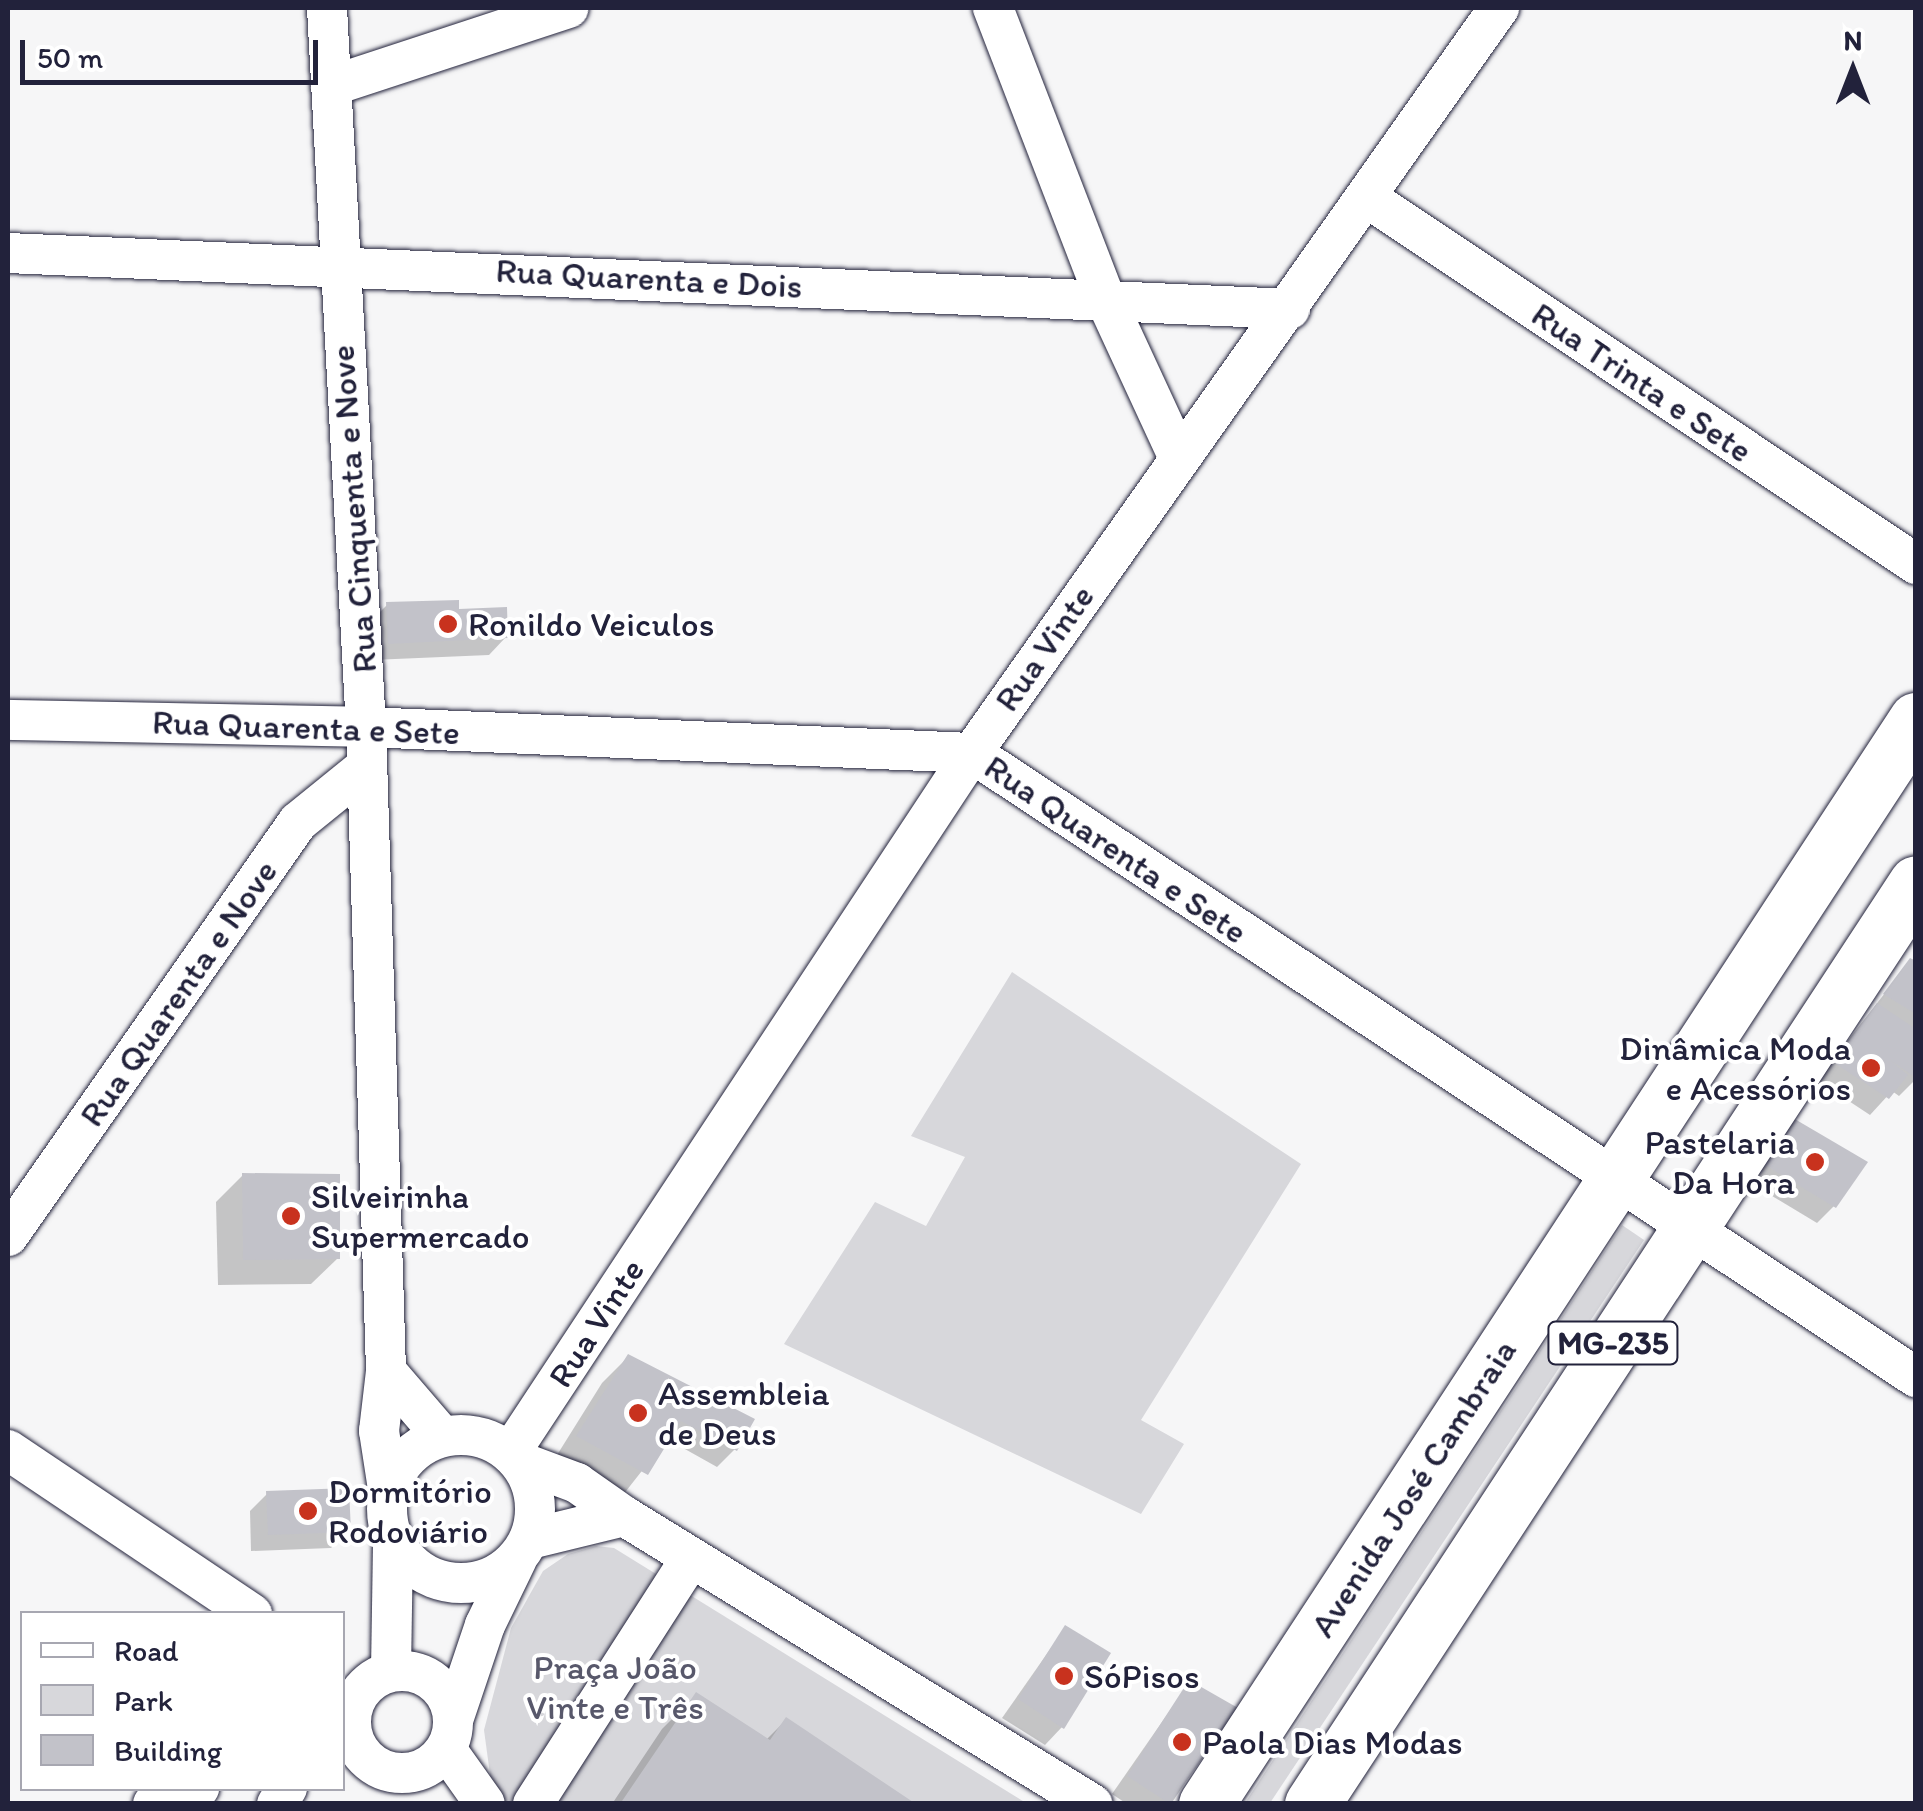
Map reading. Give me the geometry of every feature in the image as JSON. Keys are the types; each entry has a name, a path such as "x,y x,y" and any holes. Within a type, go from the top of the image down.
{"main road":[{"name":"Avenida José Cambraia","path":"1206,1804 1916,720"},
{"name":"MG-235","path":"1312,1804 1916,883"}],"street":[{"name":"Rua Cinquenta e Nove","path":"327,8 337,264 366,727 386,1372 380,1430 388,1489"},
{"path":"332,86 568,8"},
{"path":"992,8 1104,298 1178,456"},
{"name":"Rua Vinte","path":"514,1457 972,753 1178,456 1369,199 1498,8"},
{"name":"Rua Trinta e Sete","path":"1369,199 1916,564"},
{"name":"Rua Quarenta e Dois","path":"8,252 1290,309"},
{"name":"Rua Quarenta e Sete","path":"8,720 366,727 972,753 1916,1377"},
{"name":"Rua Quarenta e Nove","path":"8,1236 298,822 366,767"},
{"path":"386,1372 442,1436"},
{"path":"514,1457 535,1493 524,1549 485,1624 450,1733 410,1788 349,1744 351,1718 366,1678 392,1540 388,1489 409,1457 442,1436 468,1434 577,1483 690,1558 1092,1804"},
{"path":"8,1450 248,1611"},
{"path":"392,1540 407,1562 454,1584 499,1574 524,1549 624,1516"},
{"path":"533,1804 690,1558"},
{"path":"366,1678 424,1675 449,1700 450,1733 485,1804"},
{"path":"153,1804 190,1791"}],"green space":[{"path":"1012,972 1301,1164 1141,1420 1184,1444 1141,1514 784,1344 875,1202 926,1226 965,1157 911,1136"},
{"path":"1622,1225 1644,1240 1270,1803 1245,1803"},
{"name":"Praça João Vinte e Três","path":"596,1546 614,1548 1026,1803 494,1804 484,1730 511,1628 543,1571 568,1554"}],"building":[{"name":"Ronildo Veiculos","path":"459,600 459,609 507,607 508,638 388,644 386,602"},
{"path":"1910,958 1916,961 1916,1014 1883,994"},
{"path":"1877,1003 1916,1029 1916,1078 1890,1060 1908,1075 1889,1099 1833,1062"},
{"name":"Pastelaria Da Hora","path":"1793,1118 1868,1162 1836,1208 1762,1163"},
{"name":"Silveirinha Supermercado","path":"242,1173 340,1174 340,1259 243,1260"},
{"name":"Assembleia de Deus","path":"628,1354 755,1419 737,1451 681,1421 648,1475 576,1436"},
{"name":"Dormitório Rodoviário","path":"349,1488 351,1532 268,1535 266,1491"},
{"name":"SóPisos","path":"1065,1625 1111,1653 1064,1729 1018,1699"},
{"name":"Paola Dias Modas","path":"1189,1680 1238,1708 1170,1804 1127,1776"},
{"path":"696,1692 770,1740 786,1717 916,1804 620,1804"}],"place":[{"name":"Ronildo Veiculos","path":"448,624"},
{"name":"Dinâmica Moda e Acessórios","path":"1871,1068"},
{"name":"Pastelaria Da Hora","path":"1815,1162"},
{"name":"Silveirinha Supermercado","path":"291,1216"},
{"name":"Assembleia de Deus","path":"638,1413"},
{"name":"Dormitório Rodoviário","path":"308,1511"},
{"name":"SóPisos","path":"1064,1676"},
{"name":"Paola Dias Modas","path":"1182,1742"}]}
